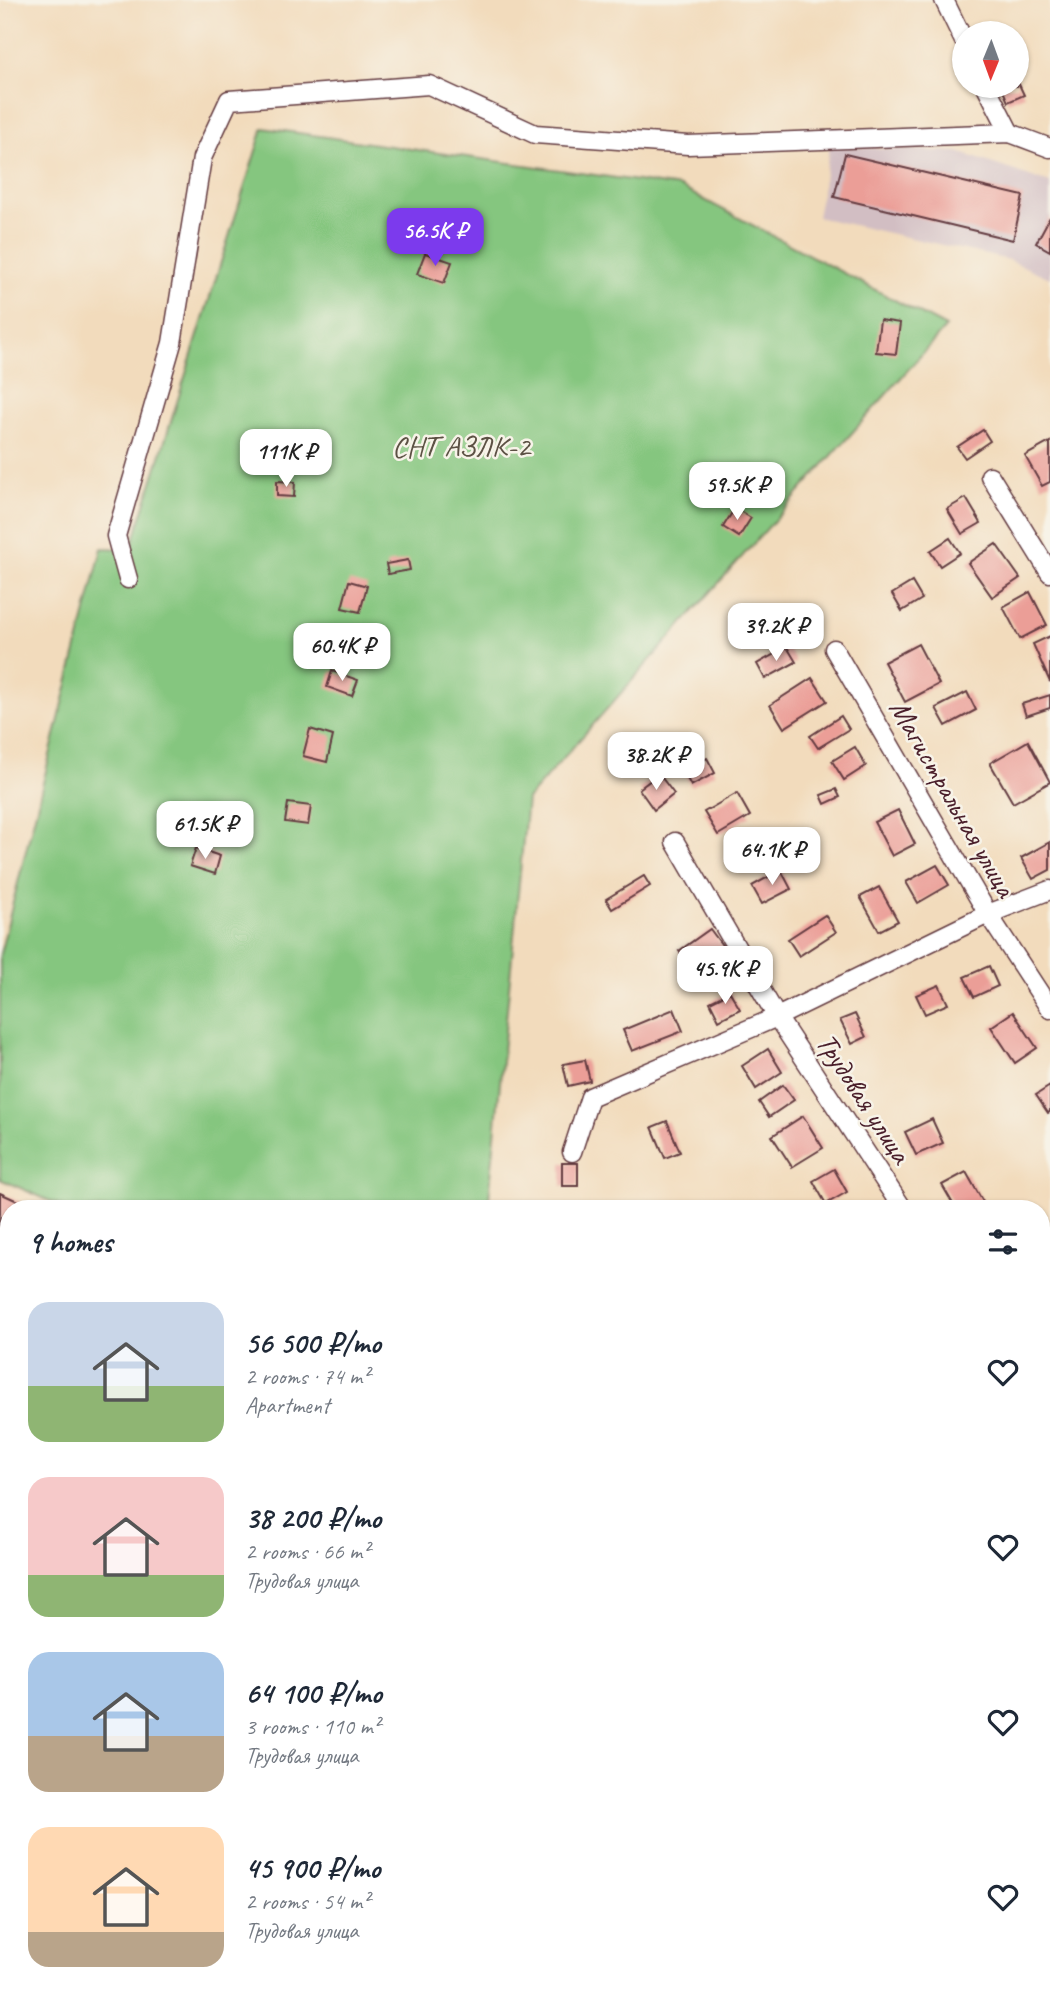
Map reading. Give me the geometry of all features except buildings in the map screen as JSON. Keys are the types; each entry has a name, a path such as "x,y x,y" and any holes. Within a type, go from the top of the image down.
{"street":[{"path":"944,0 954,21"},
{"path":"128,579 116,536 172,343 202,158 229,100 429,85 535,134 688,145 1010,133 1050,148"},
{"path":"992,98 1010,133"},
{"path":"990,476 1050,573"},
{"name":"Магистральная улица","path":"834,649 988,914 1050,1009"},
{"name":"Трудовая улица","path":"675,842 777,1017 897,1200"},
{"path":"777,1017 988,914 1050,890"},
{"name":"Трудовая улица","path":"572,1152 590,1097 777,1017"}],"shaded area":[{"path":"830,146 958,152 1050,183 1050,278 1009,260 817,217"}],"green space":[{"name":"СНТ АЗЛК-2","path":"263,128 680,187 946,327 527,799 489,1200 48,1200 0,1179 0,954 102,548 131,549"}]}
